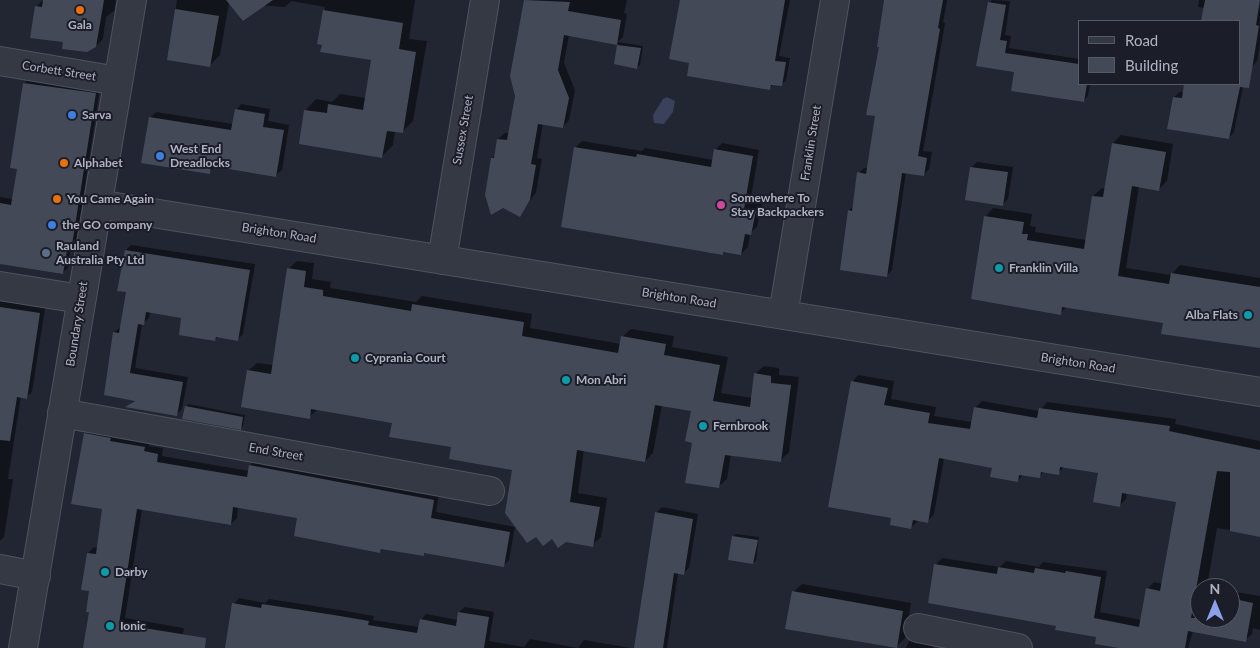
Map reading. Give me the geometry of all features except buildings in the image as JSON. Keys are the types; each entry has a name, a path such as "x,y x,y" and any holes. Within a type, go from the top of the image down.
{"street":[{"name":"Boundary Street","path":"23,648 132,0"},
{"name":"Sussex Street","path":"442,260 485,0"},
{"name":"Franklin Street","path":"783,315 835,0"},
{"name":"Corbett Street","path":"0,61 118,81"},
{"name":"Brighton Road","path":"97,204 1260,392"},
{"path":"0,286 82,299"},
{"name":"End Street","path":"62,413 490,491"},
{"path":"0,569 36,576"},
{"path":"918,628 1013,648"}],"water":[{"path":"667,97 675,101 673,112 664,124 654,123 653,115 663,99"}],"place":[{"name":"Gala","path":"80,10"},
{"name":"Sarva","path":"72,115"},
{"name":"West End Dreadlocks","path":"160,156"},
{"name":"Alphabet","path":"64,163"},
{"name":"You Came Again","path":"57,199"},
{"name":"Somewhere To Stay Backpackers","path":"721,205"},
{"name":"the GO company","path":"52,225"},
{"name":"Rauland Australia Pty Ltd","path":"46,253"},
{"name":"Franklin Villa","path":"999,268"},
{"name":"Alba Flats","path":"1248,315"},
{"name":"Cyprania Court","path":"355,358"},
{"name":"Mon Abri","path":"566,380"},
{"name":"Fernbrook","path":"703,426"},
{"name":"Darby","path":"105,572"},
{"name":"Ionic","path":"110,626"}]}
